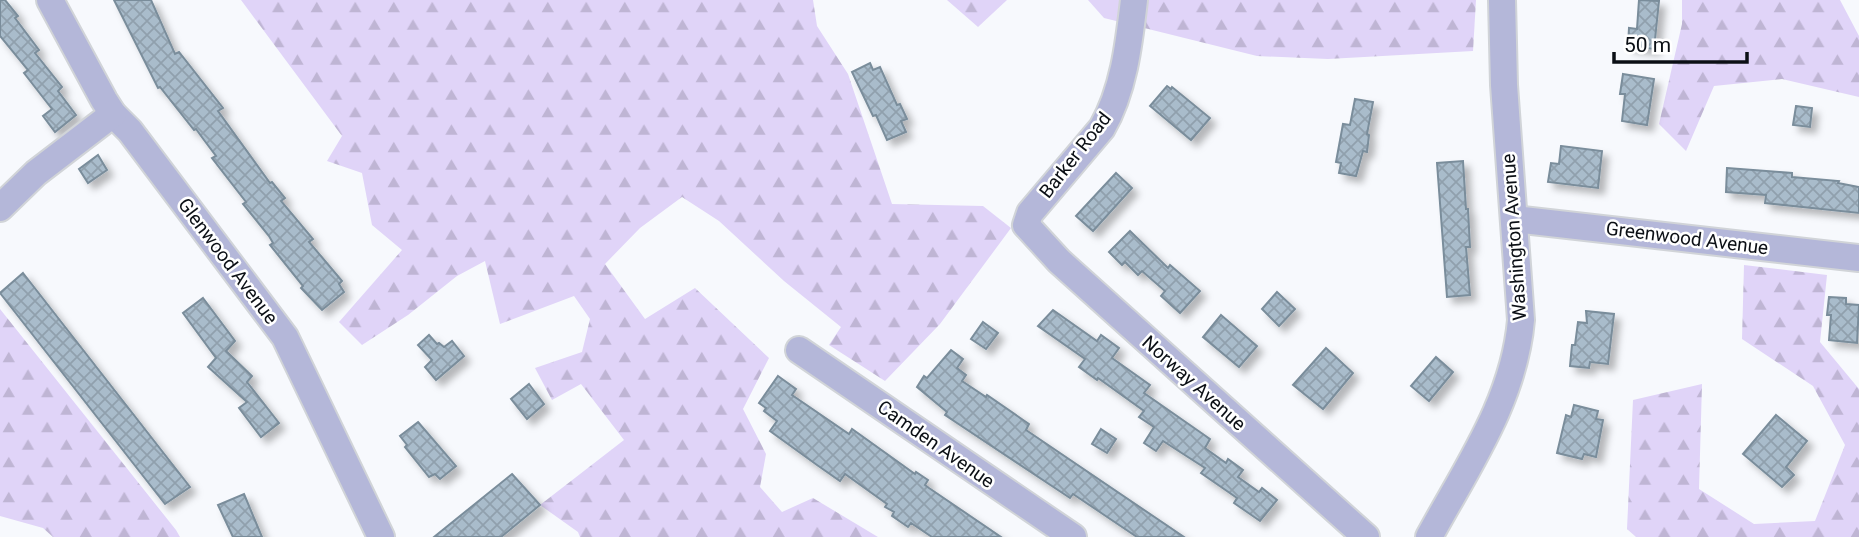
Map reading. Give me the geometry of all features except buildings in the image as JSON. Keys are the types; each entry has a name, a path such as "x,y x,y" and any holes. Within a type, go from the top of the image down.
{"street":[{"name":"Glenwood Avenue","path":"50,0 113,114 130,131 285,337 381,537"},
{"name":"Barker Road","path":"1026,225 1030,213 1102,128 1111,112 1117,95 1134,0"},
{"name":"Washington Avenue","path":"1429,537 1498,410 1512,375 1521,320 1504,85 1502,0"},
{"path":"0,208 36,173 113,114"},
{"name":"Greenwood Avenue","path":"1514,219 1859,258"},
{"name":"Norway Avenue","path":"1026,225 1059,261 1366,537"},
{"name":"Camden Avenue","path":"800,350 1073,537"}],"green space":[{"path":"241,0 813,0 817,26 848,74 892,204 983,206 1011,228 940,324 885,381 829,345 841,327 784,281 719,221 682,197 640,228 605,264 645,319 695,288 769,358 743,409 766,454 760,487 782,512 813,498 878,537 580,537 578,532 540,505 624,440 581,384 552,400 535,368 582,352 590,319 574,296 500,324 485,261 457,276 408,315 362,345 339,322 402,250 372,225 362,173 327,161 342,136"},
{"path":"947,0 1007,0 978,27"},
{"path":"1088,0 1476,0 1473,51 1328,59 1257,56 1104,18"},
{"path":"1682,0 1840,0 1859,36 1859,97 1782,79 1714,86 1686,151 1659,124 1682,24"},
{"path":"1744,265 1827,275 1820,342 1859,389 1859,537 1636,537 1627,529 1633,400 1702,384 1699,489 1754,524 1815,521 1845,445 1813,386 1742,339"},
{"path":"0,309 180,537 53,537 43,528 0,516"}]}
